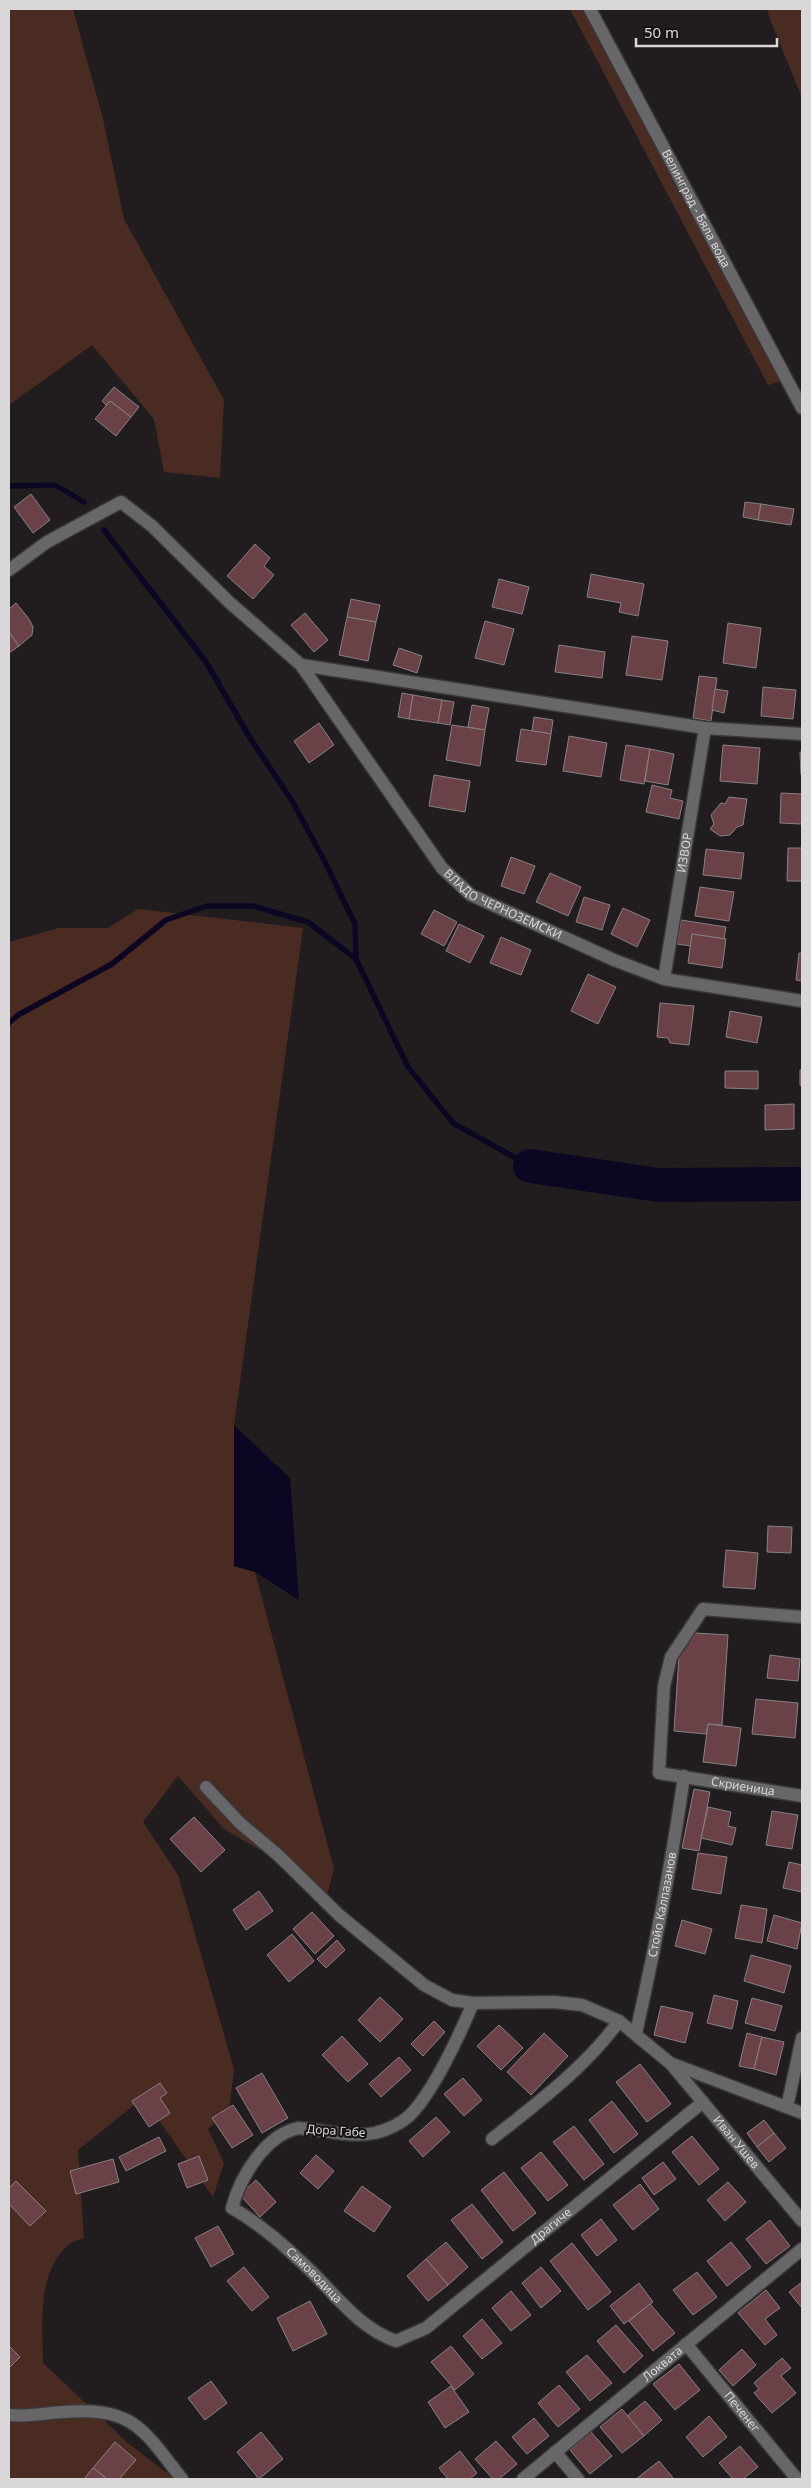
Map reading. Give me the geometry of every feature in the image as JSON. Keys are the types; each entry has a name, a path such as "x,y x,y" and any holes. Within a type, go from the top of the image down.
{"street":[{"name":"Велинград - Бяла вода","path":"590,9 802,408"},
{"name":"ВЛАДО ЧЕРНОЗЕМСКИ","path":"9,570 47,542 121,502 152,526 229,602 301,665 442,868 471,895 614,960 664,978 802,1001"},
{"path":"301,665 706,728 802,734"},
{"name":"ИЗВОР","path":"664,978 706,728"},
{"name":"Скриеница","path":"802,1617 703,1609 671,1657 664,1686 659,1773 802,1796"},
{"name":"Стойо Калпазанов","path":"636,2033 661,1919 684,1776"},
{"path":"206,1787 240,1823 383,1953 424,1985 452,2000 473,2003 554,2002 582,2005 619,2022 636,2033 670,2063 802,2112"},
{"name":"Дора Габе","path":"232,2208 241,2182 277,2136 299,2128 374,2133 391,2128 409,2116 422,2099 460,2036 473,2003"},
{"path":"492,2139 586,2060 602,2045 619,2022"},
{"path":"787,2107 802,2038"},
{"name":"Иван Ушев","path":"670,2063 802,2221"},
{"name":"Драгиче","path":"396,2341 426,2328 703,2102"},
{"name":"Самоводица","path":"232,2208 256,2222 309,2270 358,2319 378,2335 396,2341"},
{"name":"Локвата","path":"523,2479 802,2249"},
{"name":"Печенег","path":"686,2344 796,2479"},
{"path":"9,2415 104,2411 123,2417 143,2430 182,2479"},
{"path":"555,2452 578,2479"}],"shaded area":[{"path":"9,9 73,9 103,119 124,219 224,400 220,478 164,472 154,419 92,345 9,405"},
{"path":"570,9 596,9 793,378 768,385"},
{"path":"767,9 802,9 802,98 770,19"},
{"path":"138,909 303,928 234,1425 234,1566 255,1572 334,1869 324,1907 303,1875 224,1829 178,1776 143,1822 178,1875 234,2069 229,2110 208,2129 224,2163 213,2197 143,2098 78,2150 84,2238 67,2246 57,2258 50,2271 43,2301 43,2363 129,2444 175,2479 9,2479 9,942 59,928 108,928"},
{"path":"234,1425 290,1478 299,1600 255,1572 234,1566"}],"building":[{"path":"114,387 139,407 131,417 110,401 106,405 102,401"},
{"path":"110,401 131,417 116,436 95,419"},
{"path":"31,494 50,520 33,533 14,507"},
{"path":"745,502 761,504 758,520 743,517"},
{"path":"761,504 794,509 791,525 758,520"},
{"path":"255,544 270,558 264,566 274,575 253,599 227,576"},
{"path":"591,574 644,584 638,616 619,612 621,603 587,597"},
{"path":"499,579 529,587 522,614 492,607"},
{"path":"351,599 380,605 376,622 347,617"},
{"path":"16,603 33,627 32,635 19,646 9,632 9,609"},
{"path":"305,613 328,640 314,652 291,625"},
{"path":"347,617 376,622 368,661 339,655"},
{"path":"485,621 514,629 504,665 475,658"},
{"path":"728,623 761,628 756,668 723,663"},
{"path":"9,632 19,646 9,653"},
{"path":"632,636 668,641 662,680 626,675"},
{"path":"559,645 605,652 602,678 555,672"},
{"path":"399,648 422,656 417,673 393,665"},
{"path":"699,676 717,678 711,721 693,718"},
{"path":"763,687 796,690 793,719 761,716"},
{"path":"715,689 728,691 724,713 712,710"},
{"path":"402,693 413,695 409,719 398,717"},
{"path":"413,695 442,700 438,723 409,719"},
{"path":"442,700 454,702 450,725 438,723"},
{"path":"472,705 489,708 485,730 468,727"},
{"path":"534,717 553,720 551,734 532,731"},
{"path":"319,723 334,745 309,763 294,741"},
{"path":"452,725 485,730 480,766 446,760"},
{"path":"521,729 551,734 546,765 516,761"},
{"path":"569,736 607,743 601,777 563,771"},
{"path":"626,745 650,749 644,784 620,780"},
{"path":"723,745 760,748 757,784 720,781"},
{"path":"650,749 674,754 668,785 645,781"},
{"path":"800,752 802,752 802,775 801,775"},
{"path":"434,775 470,781 465,812 429,806"},
{"path":"652,785 672,790 670,798 683,801 679,819 646,812"},
{"path":"781,793 802,794 802,824 780,823"},
{"path":"729,797 747,799 743,825 737,827 730,835 720,836 710,829 714,824 711,815 721,803 725,804"},
{"path":"788,848 802,848 802,881 787,881"},
{"path":"706,849 744,853 741,879 703,875"},
{"path":"511,857 535,866 524,894 501,886"},
{"path":"550,873 581,887 568,916 536,902"},
{"path":"700,887 734,892 729,921 695,916"},
{"path":"584,897 610,905 602,930 576,922"},
{"path":"623,908 650,920 637,947 611,934"},
{"path":"434,910 457,922 444,946 421,934"},
{"path":"681,920 726,927 724,939 692,934 691,946 677,944"},
{"path":"459,924 484,936 470,963 446,951"},
{"path":"692,934 726,939 722,968 688,963"},
{"path":"501,937 531,950 521,975 490,963"},
{"path":"799,953 802,953 802,981 796,980"},
{"path":"588,974 616,987 598,1024 571,1011"},
{"path":"660,1003 694,1006 689,1045 670,1043 668,1038 657,1037"},
{"path":"730,1011 762,1017 757,1043 726,1037"},
{"path":"800,1070 802,1070 802,1086 800,1085"},
{"path":"725,1071 758,1071 758,1089 725,1088"},
{"path":"794,1104 794,1129 765,1130 765,1105"},
{"path":"768,1526 792,1527 791,1553 767,1552"},
{"path":"726,1550 758,1553 755,1589 723,1587"},
{"path":"696,1633 728,1635 722,1725 708,1724 706,1734 674,1731 679,1656"},
{"path":"770,1655 800,1659 798,1681 767,1678"},
{"path":"756,1699 798,1703 795,1738 752,1734"},
{"path":"708,1724 741,1728 736,1766 703,1762"},
{"path":"694,1789 710,1792 699,1851 682,1848"},
{"path":"708,1807 731,1812 728,1826 736,1828 732,1845 701,1838"},
{"path":"772,1811 798,1815 792,1849 766,1845"},
{"path":"194,1817 225,1850 201,1872 170,1839"},
{"path":"698,1853 727,1857 721,1894 692,1889"},
{"path":"789,1862 802,1865 802,1892 783,1888"},
{"path":"259,1891 273,1911 246,1930 233,1910"},
{"path":"741,1905 767,1909 762,1943 735,1938"},
{"path":"312,1912 334,1936 315,1954 293,1929"},
{"path":"774,1915 802,1923 797,1949 767,1941"},
{"path":"682,1920 712,1929 705,1954 675,1946"},
{"path":"292,1934 314,1961 289,1982 267,1955"},
{"path":"337,1940 345,1950 326,1968 317,1959"},
{"path":"751,1955 791,1966 784,1993 744,1981"},
{"path":"714,1995 738,2001 732,2029 707,2023"},
{"path":"380,1997 403,2019 380,2042 358,2020"},
{"path":"752,1998 782,2006 775,2031 745,2023"},
{"path":"661,2006 693,2013 685,2043 654,2035"},
{"path":"434,2021 445,2032 423,2056 411,2044"},
{"path":"499,2025 523,2048 501,2070 477,2046"},
{"path":"544,2033 568,2056 531,2095 507,2072"},
{"path":"747,2033 762,2037 754,2069 739,2066"},
{"path":"342,2036 368,2064 348,2082 322,2055"},
{"path":"762,2037 784,2042 776,2075 754,2069"},
{"path":"399,2057 411,2070 381,2097 369,2084"},
{"path":"640,2064 671,2104 647,2122 616,2082"},
{"path":"262,2073 288,2118 262,2133 236,2088"},
{"path":"463,2078 482,2100 464,2116 444,2094"},
{"path":"160,2083 167,2093 160,2098 170,2113 149,2127 132,2101"},
{"path":"612,2101 638,2134 614,2153 589,2120"},
{"path":"233,2105 253,2135 232,2148 212,2118"},
{"path":"436,2117 450,2132 423,2157 409,2141"},
{"path":"764,2120 774,2133 757,2147 747,2133"},
{"path":"574,2126 604,2164 584,2180 553,2142"},
{"path":"774,2133 786,2148 769,2162 757,2147"},
{"path":"692,2136 719,2169 699,2185 672,2152"},
{"path":"159,2137 166,2151 126,2171 119,2157"},
{"path":"541,2152 568,2185 548,2201 521,2168"},
{"path":"316,2155 334,2171 318,2189 300,2173"},
{"path":"199,2156 208,2180 187,2188 178,2164"},
{"path":"113,2159 119,2182 76,2194 70,2171"},
{"path":"663,2162 676,2179 654,2195 642,2178"},
{"path":"504,2172 536,2213 513,2231 481,2190"},
{"path":"256,2180 276,2202 260,2217 240,2195"},
{"path":"16,2181 46,2211 30,2226 9,2204 9,2188"},
{"path":"728,2182 746,2202 725,2221 707,2200"},
{"path":"640,2184 659,2209 633,2230 613,2205"},
{"path":"362,2186 391,2207 374,2232 344,2211"},
{"path":"472,2204 503,2242 482,2259 451,2220"},
{"path":"601,2219 617,2240 597,2256 581,2235"},
{"path":"770,2220 790,2246 766,2264 746,2239"},
{"path":"218,2226 234,2254 211,2267 195,2238"},
{"path":"446,2242 468,2267 448,2285 426,2259"},
{"path":"731,2242 751,2267 727,2286 707,2261"},
{"path":"572,2243 611,2292 588,2310 550,2261"},
{"path":"426,2259 448,2285 428,2301 407,2276"},
{"path":"244,2267 269,2297 252,2311 227,2281"},
{"path":"541,2267 561,2291 541,2308 522,2283"},
{"path":"697,2272 717,2297 693,2315 673,2290"},
{"path":"802,2282 802,2308 789,2292"},
{"path":"639,2283 653,2302 624,2324 610,2306"},
{"path":"766,2290 780,2308 765,2319 777,2335 765,2345 738,2313"},
{"path":"511,2291 531,2315 511,2331 492,2308"},
{"path":"310,2301 327,2334 293,2351 277,2318"},
{"path":"650,2304 675,2333 653,2351 629,2321"},
{"path":"482,2319 502,2343 482,2359 463,2336"},
{"path":"616,2325 643,2356 624,2373 597,2341"},
{"path":"9,2346 20,2357 10,2367 9,2366"},
{"path":"451,2346 474,2374 455,2390 431,2362"},
{"path":"742,2349 756,2365 733,2386 719,2370"},
{"path":"587,2355 612,2383 590,2401 566,2372"},
{"path":"782,2358 791,2368 781,2376 796,2393 772,2413 754,2393 759,2389 754,2383"},
{"path":"679,2364 700,2390 675,2410 653,2384"},
{"path":"211,2381 227,2403 205,2420 188,2398"},
{"path":"559,2385 580,2409 558,2427 538,2403"},
{"path":"451,2386 469,2412 445,2428 428,2402"},
{"path":"645,2401 662,2420 644,2436 627,2416"},
{"path":"622,2409 644,2436 622,2453 600,2427"},
{"path":"709,2416 727,2437 703,2457 686,2437"},
{"path":"534,2418 549,2436 527,2454 512,2437"},
{"path":"261,2432 283,2459 259,2479 237,2452"},
{"path":"591,2432 612,2456 590,2474 570,2450"},
{"path":"496,2441 517,2464 499,2479 493,2479 475,2459"},
{"path":"115,2442 136,2460 119,2479 107,2479 93,2468"},
{"path":"740,2446 758,2467 743,2479 733,2479 719,2463"},
{"path":"460,2451 477,2473 470,2479 448,2479 439,2468"},
{"path":"659,2461 674,2479 636,2479"},
{"path":"93,2468 107,2479 84,2479"}],"waterway":[{"path":"9,486 55,485 84,502"},
{"path":"104,530 206,662 250,738 292,801 324,860 355,924 356,959"},
{"path":"9,1023 18,1015 112,964 166,920 207,906 253,906 308,922 356,959 408,1067 453,1123 530,1166"},
{"path":"530,1166 658,1185 802,1184"}]}
